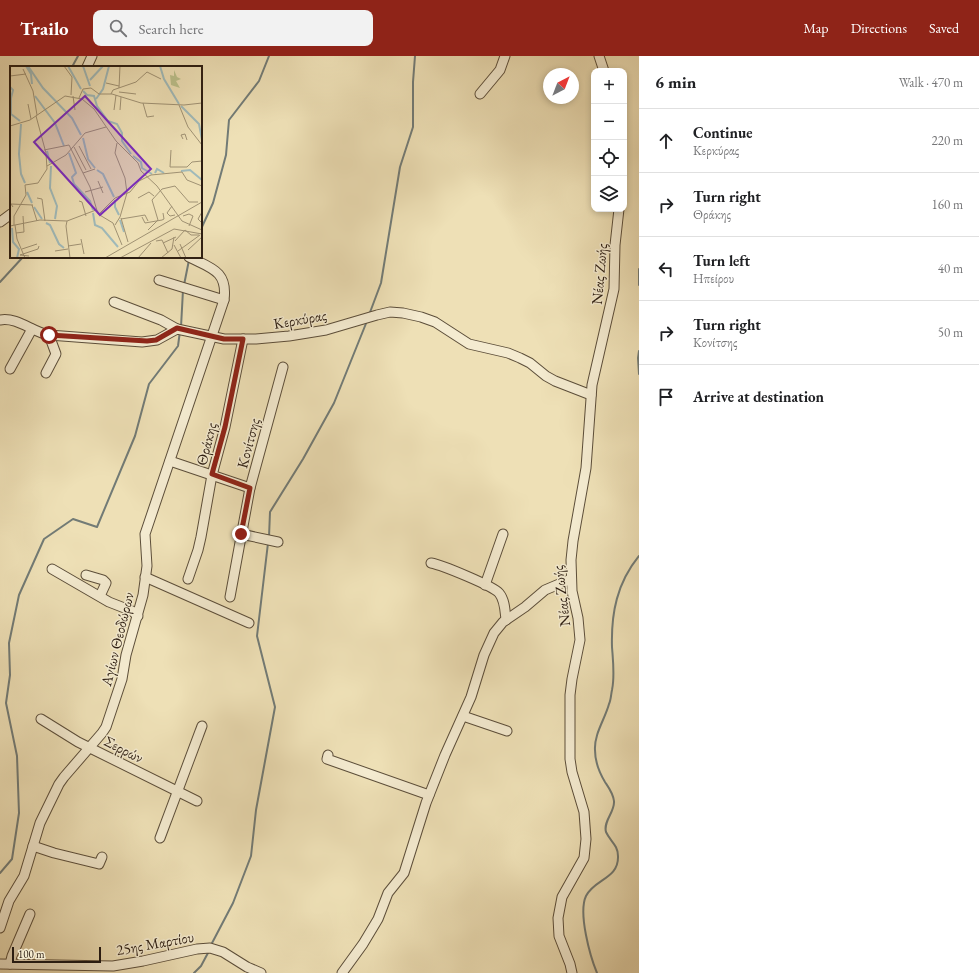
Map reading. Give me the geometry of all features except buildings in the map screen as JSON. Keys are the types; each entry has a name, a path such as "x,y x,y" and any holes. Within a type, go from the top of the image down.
{"street":[{"path":"87,66 92,56"},
{"path":"480,94 500,70 505,56"},
{"path":"599,56 603,68"},
{"name":"Νέας Ζωής","path":"572,973 559,936 558,918 562,897 584,858 586,839 584,812 572,772 570,759 570,695 580,640 578,618 571,579 573,541 586,468 592,385 614,295 615,245 619,212"},
{"path":"1,220 10,215"},
{"path":"159,280 224,300 224,283 220,275 206,265 191,258"},
{"name":"Αγίων Θεοδώρων","path":"0,928 2,915 24,876 40,823 59,784 102,733 110,716 122,679 126,655 143,595 147,566 146,534 224,300"},
{"name":"Κερκύρας","path":"114,302 161,320 177,328 224,339 256,339 289,336 326,330 390,312 403,313 435,322 469,344 508,353 520,358 530,363 546,376 555,381 591,396"},
{"path":"0,320 14,321 43,334 49,335 147,341 156,340 177,328"},
{"path":"10,369 32,329"},
{"path":"46,373 56,354 49,335"},
{"name":"Θράκης","path":"188,579 200,543 212,474 225,427 243,339"},
{"name":"Κονίτσης","path":"230,598 250,488 283,367"},
{"path":"170,461 250,488"},
{"path":"241,534 278,542"},
{"path":"485,585 503,534"},
{"path":"431,563 438,564 494,589 500,594 504,602 506,620"},
{"path":"52,569 109,602 132,611 138,616"},
{"path":"86,575 99,578 106,584 100,596"},
{"path":"145,577 249,623"},
{"path":"342,973 356,955 378,919 388,893 404,873 429,796 445,755 471,697 490,641 498,627 545,590 571,579"},
{"path":"463,716 507,731"},
{"name":"Σερρών","path":"41,718 65,735 197,801"},
{"path":"160,838 202,726"},
{"path":"328,755 327,759 429,796"},
{"path":"33,846 56,858 99,864 102,857"},
{"path":"10,964 30,914"},
{"name":"25ης Μαρτίου","path":"0,964 113,966 197,949 210,948 223,952 242,964 262,973"}],"waterway":[{"path":"73,66 78,56"},
{"path":"202,227 213,203 226,155 229,120 259,81 269,56"},
{"path":"369,315 381,283 400,167 413,127 413,82 415,56"},
{"path":"0,282 22,258"},
{"path":"184,285 189,260"},
{"path":"639,269 639,285"},
{"path":"181,327 183,290"},
{"path":"269,537 270,512 303,459 334,403 367,321"},
{"path":"0,873 12,859 19,813 17,756 6,703 10,675 9,643 19,595 44,539 73,519 97,527 135,436 149,384 178,346 180,331"},
{"path":"639,351 639,374"},
{"path":"211,945 233,903 251,856 256,810 275,707 257,636 268,543"},
{"path":"597,973 586,934 583,913 584,903 590,890 615,870 618,852 614,843 606,832 607,820 613,809 614,801 611,791 598,767 595,754 595,744 598,732 610,702 613,685 614,668 612,634 614,610 625,577 639,556"},
{"path":"194,973 201,966 209,951"}],"route":[{"path":"49,335 142,342 156,340 177,328 224,339 243,339 225,427 212,474 250,488 241,534"}]}
